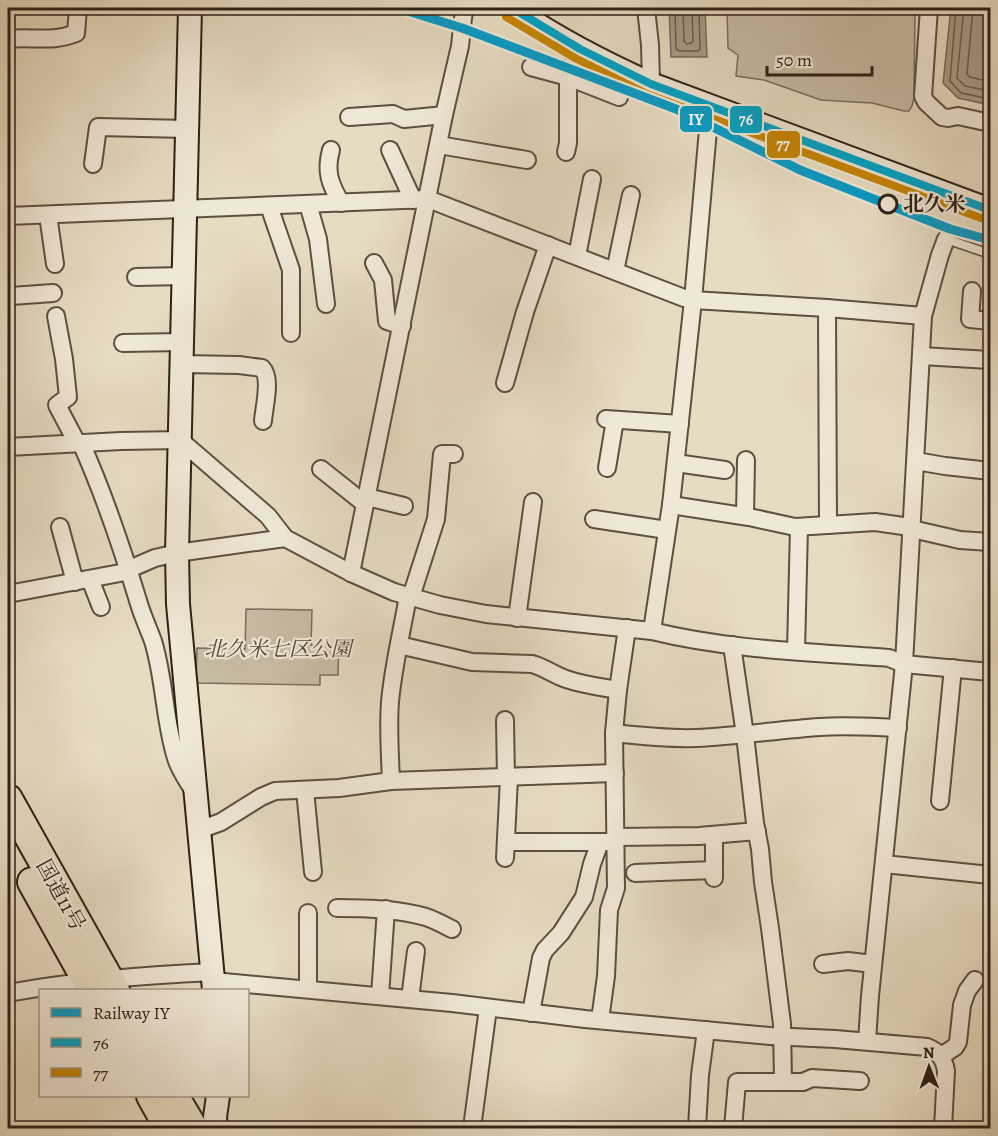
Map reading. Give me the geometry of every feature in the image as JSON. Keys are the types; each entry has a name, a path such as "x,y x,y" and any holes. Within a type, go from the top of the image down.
{"highway":[{"name":"国道11号","path":"8,799 101,986"},
{"name":"国道11号","path":"8,839 101,986"},
{"path":"151,1097 169,1128"},
{"path":"175,1097 193,1128"}],"street":[{"path":"8,39 22,37 50,40 76,33 78,8"},
{"path":"190,8 177,553 178,604 213,981"},
{"path":"351,573 402,326 420,199 439,145 460,46 465,8"},
{"path":"512,8 578,49 651,84 990,210"},
{"path":"646,8 651,84"},
{"path":"929,8 923,96 926,102 942,117 958,116 990,123"},
{"path":"566,152 568,77 578,49"},
{"path":"531,67 568,77 619,97"},
{"path":"652,631 676,463 710,107"},
{"path":"349,117 393,114 404,119 444,115"},
{"path":"93,164 98,127 188,129"},
{"path":"439,145 527,160"},
{"path":"331,150 328,162 329,176 341,203"},
{"path":"390,150 420,199"},
{"path":"577,256 592,179"},
{"path":"615,271 631,195"},
{"path":"8,216 420,199 548,245 684,298 923,316"},
{"path":"308,204 318,239 326,304"},
{"path":"269,206 291,270 291,333"},
{"path":"48,214 55,264"},
{"path":"867,1041 904,664 923,316 946,239"},
{"path":"505,383 525,312 548,245"},
{"path":"374,262 383,280 387,321 402,326"},
{"path":"136,277 184,276"},
{"path":"972,291 970,319 990,321"},
{"path":"8,294 11,296 53,293"},
{"path":"827,308 828,525"},
{"path":"56,316 68,397 57,405 98,479 153,641 161,674 167,724 177,761 196,796"},
{"path":"123,343 262,368 267,372 263,421"},
{"path":"921,356 990,360"},
{"path":"607,468 611,420 680,424"},
{"path":"8,447 180,440 268,516 285,538 351,573 394,592 440,605 517,618 652,631 752,648 889,658 904,664 990,672"},
{"path":"392,781 390,704 399,645 410,597 442,520 442,454 454,454"},
{"path":"745,516 746,460"},
{"path":"916,461 990,471"},
{"path":"676,463 725,470"},
{"path":"321,469 366,500 404,506"},
{"path":"517,618 533,502"},
{"path":"671,505 799,527 875,522 903,526 960,540 990,542"},
{"path":"594,519 667,530"},
{"path":"60,527 82,581 101,607"},
{"path":"796,651 799,527"},
{"path":"8,594 120,573 155,558 177,553 285,538"},
{"path":"600,1020 606,976 609,910 616,888 610,841 615,772 614,733 627,628"},
{"path":"399,645 472,662 532,663 569,680 618,690"},
{"path":"732,645 783,1037 783,1082"},
{"path":"940,801 953,668"},
{"path":"505,720 507,778 505,850 757,831"},
{"path":"614,733 655,738 695,738 819,727 898,728"},
{"path":"199,830 221,822 261,796 275,791 339,788 392,781 615,772"},
{"path":"305,790 313,872"},
{"path":"635,873 714,874 714,835"},
{"path":"531,1012 541,958 545,950 561,933 584,897 592,864 610,841"},
{"path":"884,864 990,874"},
{"path":"337,908 386,909 429,918 452,929"},
{"path":"380,996 386,909"},
{"path":"308,913 308,989"},
{"path":"410,999 416,951"},
{"path":"823,964 848,961 873,963"},
{"path":"8,993 35,988 101,986 151,975 706,1030 927,1047 935,1050 945,1063 944,1128"},
{"path":"941,1056 955,1047 958,1042 962,1005 967,991 975,981"},
{"path":"472,1128 488,1008"},
{"path":"697,1128 700,1075 706,1030"},
{"path":"734,1128 736,1082 803,1082 812,1078 860,1081"},
{"path":"216,1128 218,1097"}],"lane":[{"path":"946,239 990,255"}],"green space":[{"path":"721,8 915,8 912,106 909,111 904,111 872,103 821,100 764,80 736,76 738,55 728,48 727,9"},
{"name":"北久米七区公園","path":"246,609 312,610 311,645 339,646 338,675 320,675 320,685 196,683 197,648 245,649"}],"water":[{"path":"669,8 705,8 707,57 671,57"},
{"path":"951,8 990,8 990,105 958,98 943,83"}],"rail line":[{"name":"IY","path":"398,8 462,28 676,109 800,170 950,229 990,240"}],"transit line":[{"name":"76","path":"512,8 580,49 651,84 990,210"},
{"name":"77","path":"506,17 575,58 647,94 986,220"}],"place":[{"name":"北久米","path":"888,204"}]}
